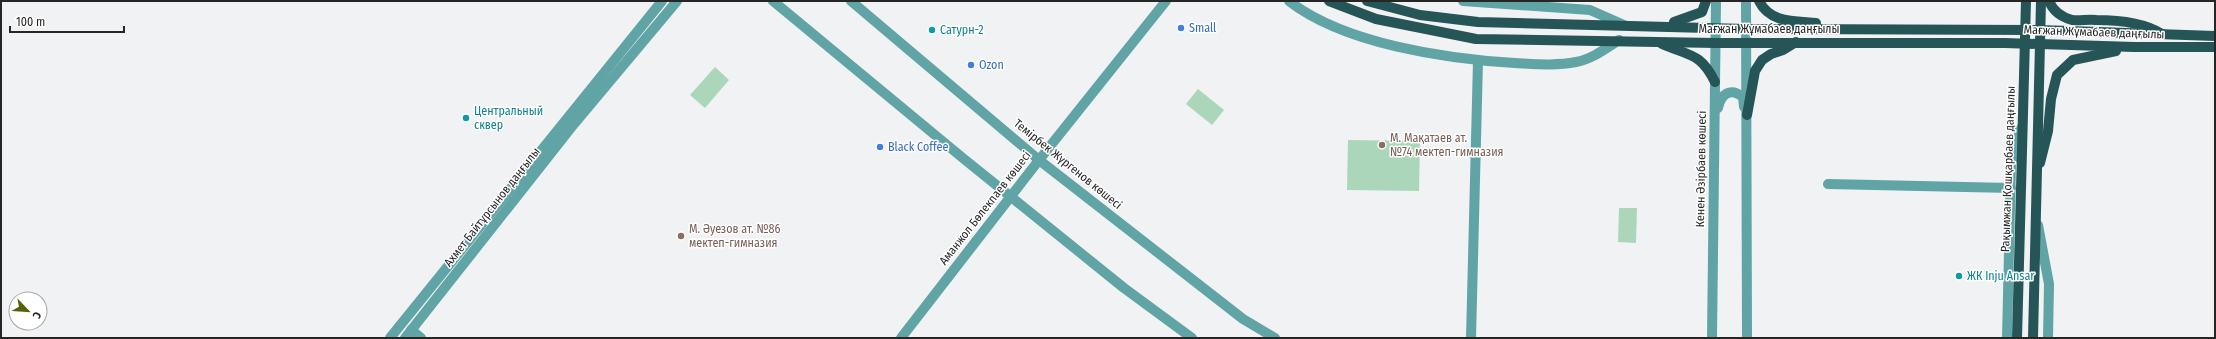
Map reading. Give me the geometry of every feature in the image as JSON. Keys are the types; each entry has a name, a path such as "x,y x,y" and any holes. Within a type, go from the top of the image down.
{"main road":[{"name":"Мағжан Жұмабаев даңғылы","path":"1329,1 1376,19 1476,39 1619,40 1716,43 2025,43 2134,47 2215,47"},
{"name":"Мағжан Жұмабаев даңғылы","path":"1367,1 1420,15 1478,22 1716,26 1746,29 2040,30 2166,36 2215,36"},
{"path":"1639,25 1670,23 1694,16 1702,12 1706,1"},
{"path":"1759,1 1764,11 1779,19 1853,30"},
{"name":"Рақымжан Қошқарбаев даңғылы","path":"2017,338 2021,126 2026,1"},
{"path":"2032,338 2041,1"},
{"path":"2049,1 2052,8 2060,15 2072,20 2130,22 2154,28 2166,36"},
{"path":"2057,45 2056,39 2059,31"},
{"path":"1654,41 1694,56 1703,62 1715,82"},
{"path":"1746,116 1755,71 1762,60 1796,42"},
{"path":"2035,183 2048,131 2051,99 2057,75 2073,60 2134,47"}],"street":[{"path":"643,24 656,1"},
{"name":"Ахмет Байтұрсынов даңғылы","path":"408,334 522,182 662,1"},
{"name":"Ахмет Байтұрсынов даңғылы","path":"390,338 677,1"},
{"path":"773,1 899,107 1012,196 1124,288 1192,338"},
{"name":"Темірбек Жүргенов көшесі","path":"851,1 1039,160 1242,319 1275,338"},
{"name":"Аманжол Бөлекпаев көшесі","path":"901,338 1039,160 1166,1"},
{"path":"1289,1 1303,12 1349,32 1411,50 1478,61 1543,65 1565,64 1590,58 1619,40"},
{"path":"1463,1 1590,10 1624,25"},
{"name":"Кенен Әзірбаев көшесі","path":"1712,338 1716,1"},
{"path":"1746,1 1747,338"},
{"path":"1471,338 1478,61"},
{"path":"1714,130 1718,105 1721,97 1727,92 1734,92 1743,97 1746,116"},
{"path":"2007,338 2011,165 2021,126"},
{"path":"1828,184 2011,188"},
{"path":"2035,208 2049,284 2048,338"},
{"path":"408,334 421,338"}],"green space":[{"path":"715,67 729,80 705,108 690,95"},
{"path":"1198,89 1224,110 1212,125 1186,104"},
{"path":"1348,140 1420,141 1419,191 1347,190"},
{"path":"1619,208 1637,208 1636,243 1618,242"}],"place":[{"name":"Small","path":"1181,28"},
{"name":"Сатурн-2","path":"932,30"},
{"name":"Ozon","path":"971,65"},
{"name":"Центральный сквер","path":"466,118"},
{"name":"М. Мақатаев ат. №74 мектеп-гимназия","path":"1382,145"},
{"name":"Black Coffee","path":"880,147"},
{"name":"М. Әуезов ат. №86 мектеп-гимназия","path":"681,236"},
{"name":"ЖК Inju Ansar","path":"1959,276"}]}
